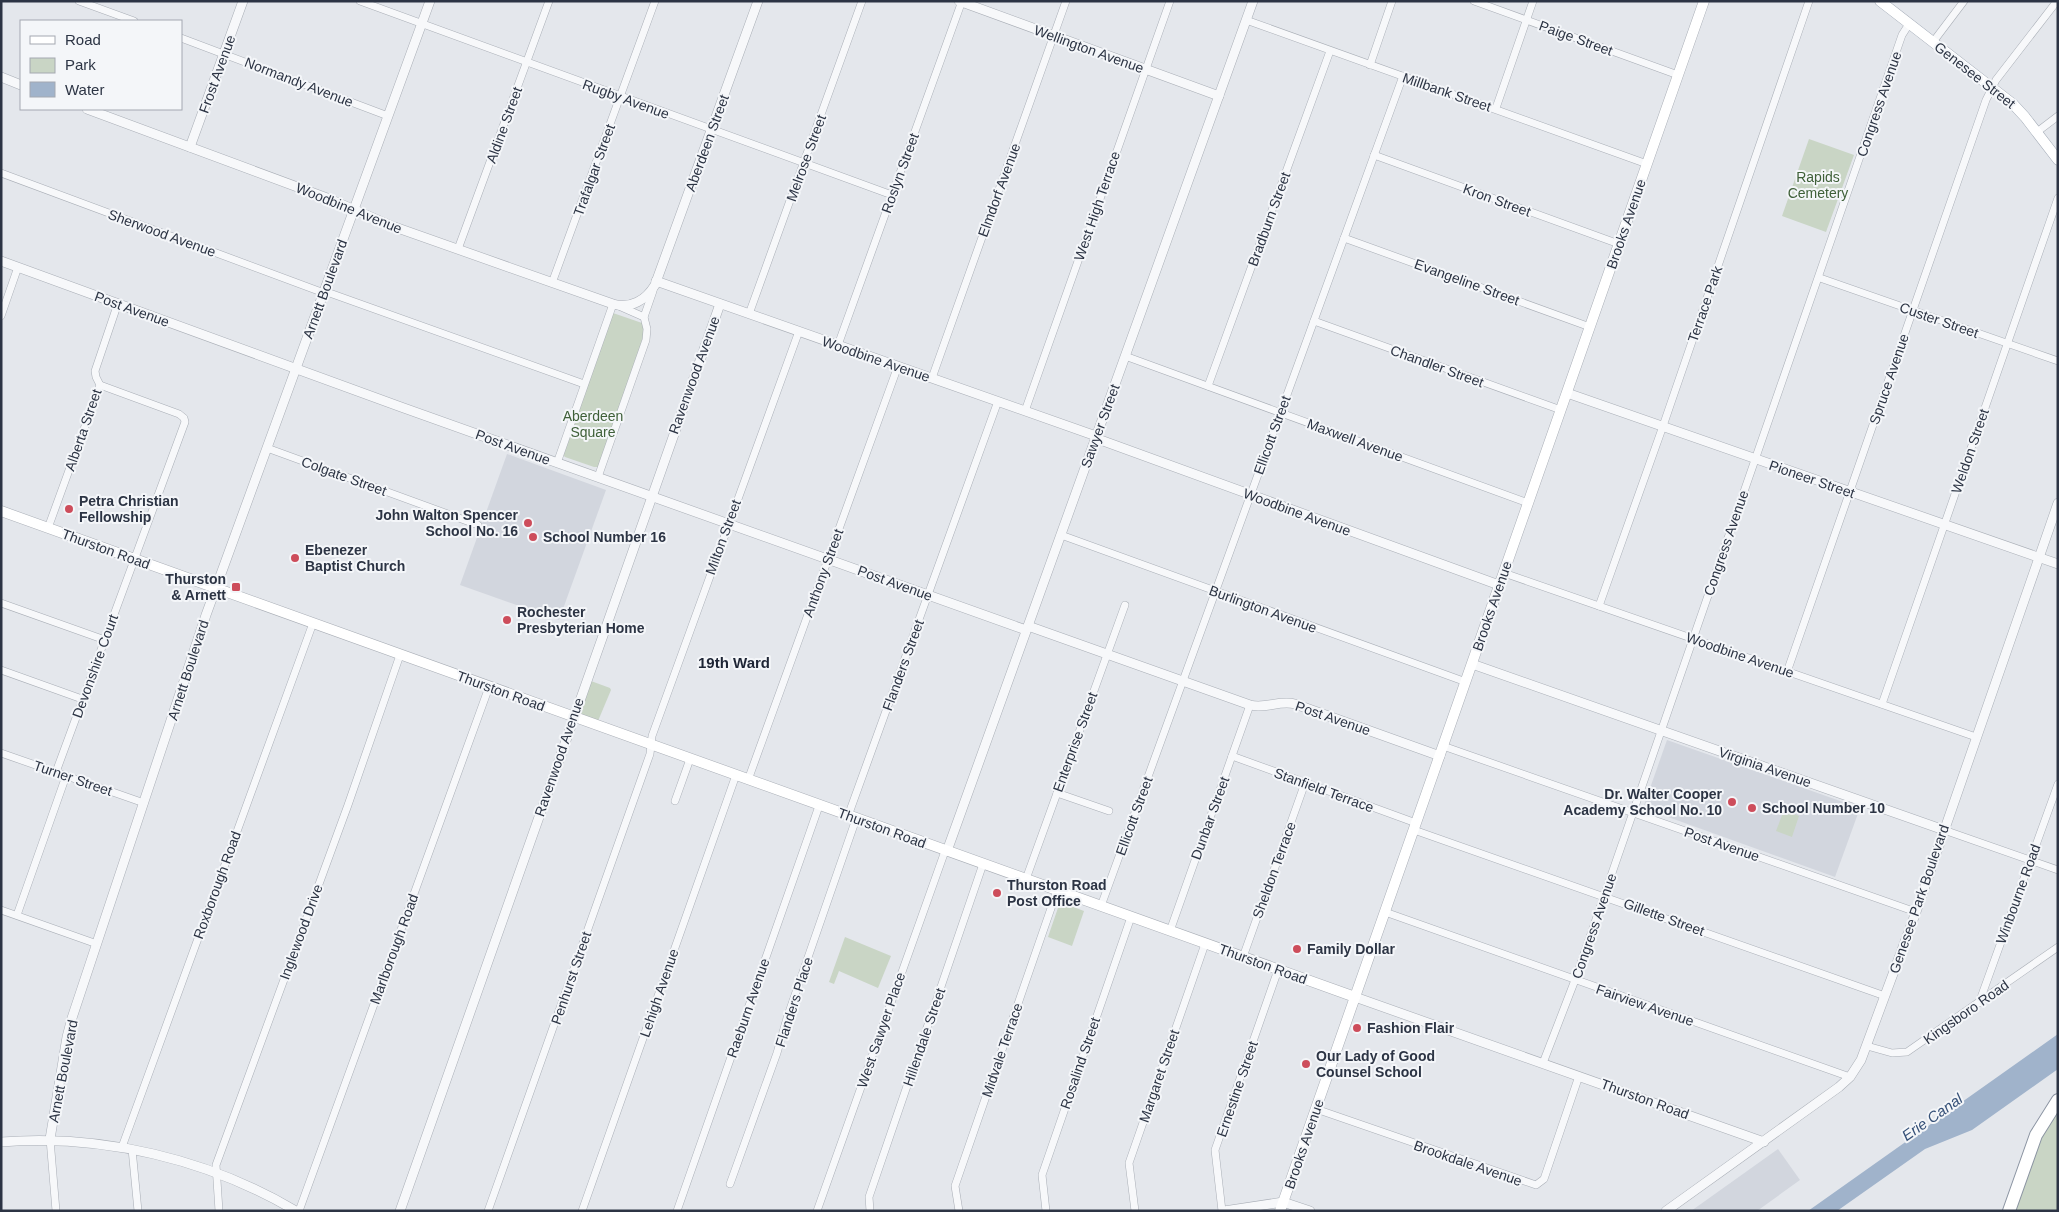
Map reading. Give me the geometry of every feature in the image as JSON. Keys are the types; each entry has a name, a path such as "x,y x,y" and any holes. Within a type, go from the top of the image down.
{"highway":[{"path":"2008,1211 2036,1135 2058,1100"}],"main road":[{"name":"Brooks Avenue","path":"1282,1206 1704,1"},
{"name":"Genesee Street","path":"1880,1 2017,108 2058,160"},
{"name":"Thurston Road","path":"1,511 1355,997"}],"street":[{"path":"79,1 131,20"},
{"name":"Frost Avenue","path":"190,147 243,1"},
{"name":"Rugby Avenue","path":"360,1 892,196"},
{"name":"Arnett Boulevard","path":"56,1211 50,1140 67,1037 216,588 430,1"},
{"name":"Aldine Street","path":"458,249 549,1"},
{"name":"Trafalgar Street","path":"552,283 655,1"},
{"name":"Aberdeen Street","path":"598,477 646,340 647,329 644,317 758,1"},
{"name":"Melrose Street","path":"749,314 862,1"},
{"name":"Elmdorf Avenue","path":"932,378 1066,1"},
{"name":"West High Terrace","path":"1025,411 1170,1"},
{"name":"Sawyer Street","path":"946,851 1253,1"},
{"path":"1370,65 1392,1"},
{"name":"Paige Street","path":"1474,1 1678,76"},
{"path":"1496,108 1533,1"},
{"name":"Terrace Park","path":"1599,606 1809,1"},
{"path":"1933,42 1964,1"},
{"name":"Spruce Avenue","path":"1787,672 1983,108 1992,87 2057,1"},
{"name":"Wellington Avenue","path":"961,2 1218,96"},
{"name":"Roslyn Street","path":"838,345 961,2"},
{"name":"Millbank Street","path":"1246,20 1496,108 1647,164"},
{"name":"Congress Avenue","path":"1543,1063 1575,980 1632,812 1820,278 1902,35 1909,24"},
{"name":"Normandy Avenue","path":"182,38 388,116"},
{"name":"Bradburn Street","path":"1208,386 1330,51"},
{"name":"Ellicott Street","path":"1101,906 1403,76"},
{"path":"1,77 20,84"},
{"name":"Woodbine Avenue","path":"90,110 328,198 392,226 615,304"},
{"path":"2037,132 2058,116"},
{"name":"Kron Street","path":"1374,155 1619,244"},
{"name":"Sherwood Avenue","path":"1,174 324,292 584,384"},
{"name":"Weldon Street","path":"1882,704 2058,198"},
{"name":"Evangeline Street","path":"1344,238 1590,327"},
{"name":"Post Avenue","path":"1,261 296,369 928,595 1107,653 1250,705 1262,708 1287,703 1295,704 1440,756"},
{"path":"1,316 18,267"},
{"name":"Custer Street","path":"1820,278 2058,361"},
{"name":"Aberdeen Street","path":"615,304 627,306 638,302 648,295 656,283"},
{"name":"Woodbine Avenue","path":"656,283 998,401 1250,495 1500,585"},
{"name":"Alberta Street","path":"48,528 100,385 95,370 118,304"},
{"path":"557,463 584,384 615,304 644,317"},
{"name":"Ravenwood Avenue","path":"400,1211 720,304"},
{"name":"Chandler Street","path":"1314,321 1561,410"},
{"name":"Milton Street","path":"651,745 652,736 728,523 799,331"},
{"name":"Maxwell Avenue","path":"1125,356 1528,503"},
{"name":"Anthony Street","path":"748,780 898,366"},
{"name":"Devonshire Court","path":"56,772 185,420 179,414 100,385"},
{"name":"Pioneer Street","path":"1567,393 2058,564"},
{"name":"Flanders Street","path":"852,817 928,595 998,401"},
{"name":"Colgate Street","path":"267,448 478,525"},
{"name":"Genesee Park Boulevard","path":"1666,1211 1839,1087 1850,1077 1862,1060 1916,912 2058,503"},
{"name":"Burlington Avenue","path":"1061,535 1466,682"},
{"name":"Woodbine Avenue","path":"1504,573 1976,737"},
{"path":"1,603 105,640"},
{"name":"Enterprise Street","path":"1026,880 1125,605"},
{"name":"Roxborough Road","path":"122,1147 313,623"},
{"name":"Inglewood Drive","path":"219,1211 215,1173 218,1160 400,655"},
{"name":"Virginia Avenue","path":"1472,664 2058,870"},
{"path":"1,670 82,699"},
{"name":"Marlborough Road","path":"298,1211 489,687"},
{"name":"Dunbar Street","path":"1170,931 1250,705"},
{"name":"Penhurst Street","path":"488,1211 650,754 651,745"},
{"name":"Post Avenue","path":"1443,746 1916,912"},
{"name":"Turner Street","path":"1,753 144,803"},
{"name":"Stanfield Terrace","path":"1232,756 1415,827"},
{"path":"675,801 690,759"},
{"path":"17,915 66,776"},
{"name":"Lehigh Avenue","path":"582,1211 736,776"},
{"name":"Sheldon Terrace","path":"1243,957 1305,783"},
{"name":"Winbourne Road","path":"1978,1003 2058,784"},
{"path":"1057,792 1109,811"},
{"name":"Raeburn Avenue","path":"677,1211 819,806"},
{"name":"Flanders Place","path":"730,1184 777,1053 852,817"},
{"name":"Gillette Street","path":"1415,827 1885,996"},
{"name":"West Sawyer Place","path":"817,1211 946,851"},
{"name":"Hillendale Street","path":"870,1211 869,1197 983,864"},
{"name":"Midvale Terrace","path":"959,1211 956,1186 1057,891"},
{"path":"1,910 97,944"},
{"name":"Fairview Avenue","path":"1385,912 1850,1077"},
{"name":"Rosalind Street","path":"1046,1211 1042,1175 1131,917"},
{"name":"Margaret Street","path":"1135,1211 1129,1163 1205,944"},
{"name":"Kingsboro Road","path":"1867,1046 1892,1053 1907,1052 2058,948"},
{"name":"Ernestine Street","path":"1223,1211 1216,1150 1278,970"},
{"name":"Thurston Road","path":"1355,997 1764,1142"},
{"name":"Brookdale Avenue","path":"1316,1109 1536,1185 1544,1179 1579,1076"},
{"path":"1,1142 50,1140 90,1142 132,1149 215,1173 262,1192 298,1211"},
{"path":"132,1149 138,1211"},
{"path":"1223,1211 1282,1206 1310,1211"}],"shaded area":[{"name":"School Number 16","path":"507,454 606,490 559,620 460,585"},
{"name":"School Number 10","path":"1667,740 1860,808 1835,877 1643,808"},
{"path":"1778,1149 1800,1180 1757,1211 1691,1211"}],"green space":[{"name":"Rapids Cemetery","path":"1809,139 1854,155 1826,232 1782,216"},
{"name":"Aberdeen Square","path":"613,313 642,323 644,330 643,338 598,467 594,467 563,455"},
{"path":"591,681 611,690 598,721 580,714"},
{"path":"1784,810 1799,816 1792,837 1776,831"},
{"path":"1060,902 1084,911 1072,946 1048,937"},
{"path":"845,937 891,956 878,988 839,971 834,984 829,982"},
{"path":"2058,1106 2058,1211 2012,1211 2035,1146"}],"water":[{"path":"2058,1034 2058,1069 1972,1130 1925,1149 1837,1211 1808,1211"}],"place":[{"name":"Petra Christian Fellowship","path":"69,509"},
{"name":"John Walton Spencer School No. 16","path":"528,523"},
{"name":"School Number 16","path":"533,537"},
{"name":"Ebenezer Baptist Church","path":"295,558"},
{"name":"Thurston & Arnett","path":"236,587"},
{"name":"Rochester Presbyterian Home","path":"507,620"},
{"name":"Dr. Walter Cooper Academy School No. 10","path":"1732,802"},
{"name":"School Number 10","path":"1752,808"},
{"name":"Thurston Road Post Office","path":"997,893"},
{"name":"Family Dollar","path":"1297,949"},
{"name":"Fashion Flair","path":"1357,1028"},
{"name":"Our Lady of Good Counsel School","path":"1306,1064"}],"district":[{"name":"19th Ward","path":"734,662"}],"water label":[{"name":"Erie Canal","path":"1932,1117"}]}
